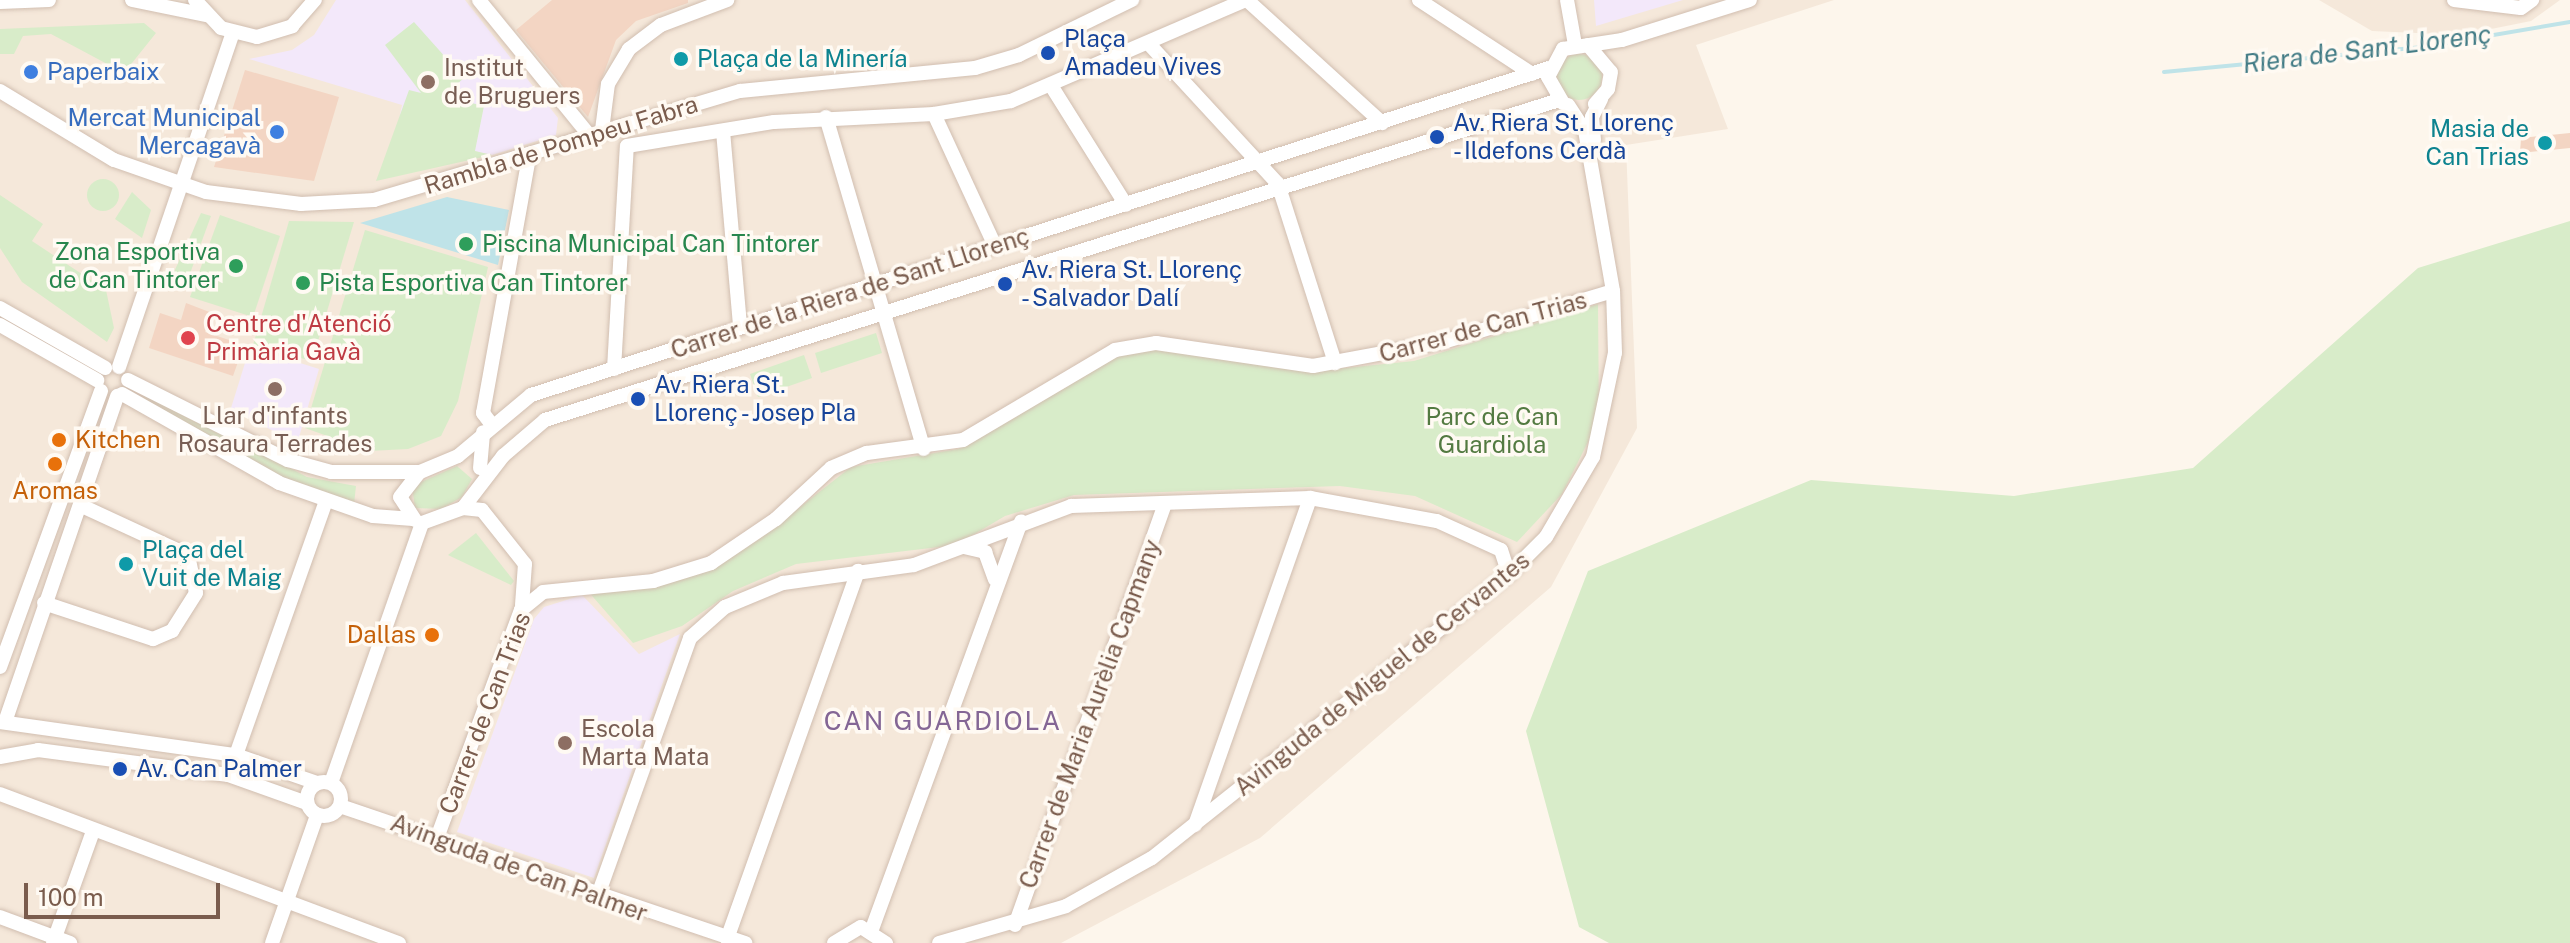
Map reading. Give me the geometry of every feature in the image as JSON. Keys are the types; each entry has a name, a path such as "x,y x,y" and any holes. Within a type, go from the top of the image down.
{"street":[{"path":"0,2 49,0"},
{"path":"132,0 206,15"},
{"path":"195,0 206,15 233,33 281,32 315,0"},
{"path":"479,0 602,131 634,145 826,117 934,114 1052,87 1246,0 1382,123"},
{"name":"Rambla de Pompeu Fabra","path":"0,91 114,160 182,184 251,200 374,200 529,157 602,131 740,91 975,68 1019,55 1132,0"},
{"path":"1419,0 1532,74"},
{"path":"1567,0 1581,45 1609,63"},
{"path":"1581,45 1622,40 1750,0"},
{"path":"2454,0 2521,8 2532,0"},
{"path":"602,131 608,84 629,49 661,25 725,2"},
{"path":"0,667 105,377 182,184 233,33"},
{"path":"463,508 481,477 545,420 1278,184 1564,103 1601,99 1610,84 1609,63 1622,40"},
{"path":"1149,44 1255,163 1278,184 1335,363"},
{"name":"Carrer de la Riera de Sant Llorenç","path":"128,380 288,460 331,472 420,472 458,456 486,424 531,395 1532,74 1549,68 1581,45"},
{"path":"1549,68 1564,103"},
{"path":"1052,87 1126,205"},
{"name":"Avinguda de Miguel de Cervantes","path":"978,943 1069,912 1179,848 1520,577 1563,528 1605,449 1621,377 1621,301 1592,130 1601,99"},
{"name":"Avinguda de Miguel de Cervantes","path":"939,943 1015,925 1121,878 1195,825 1509,574 1563,514 1603,431 1615,353 1613,291 1585,131 1564,103"},
{"path":"934,114 995,246"},
{"path":"826,117 872,284 924,449"},
{"path":"614,369 634,124"},
{"path":"723,131 740,327"},
{"path":"481,477 486,424 529,157"},
{"name":"Carrer de Can Trias","path":"437,838 521,610 560,588 653,581 711,563 776,519 831,468 867,453 924,449 963,440 1082,367 1134,345 1285,365 1335,363 1443,342 1613,291"},
{"path":"0,308 105,377 119,395 279,483 326,501 418,521 463,508 482,510 525,564 529,580 521,610"},
{"path":"0,325 105,377 128,380 119,395 44,603 5,723 3,756 38,750 228,775 312,809 340,806 324,783 236,755 5,723"},
{"path":"458,456 481,477 538,573 560,588"},
{"path":"418,521 400,497 420,472"},
{"path":"1195,825 1310,498"},
{"path":"598,895 696,630 725,607 783,583 914,565 1021,521 1101,502 1165,504 1310,498 1437,521 1501,550 1509,574"},
{"path":"236,755 326,501"},
{"name":"Carrer de Maria Aurèlia Capmany","path":"1015,925 1165,504"},
{"path":"44,603 153,639 172,631 196,593 188,555 80,505"},
{"path":"272,943 312,809 418,521"},
{"path":"872,929 1021,521"},
{"path":"964,547 990,557 995,586"},
{"path":"727,939 858,571"},
{"path":"0,794 399,943"},
{"name":"Avinguda de Can Palmer","path":"340,806 745,943"},
{"path":"54,940 93,831"},
{"path":"0,917 54,940 70,943"},
{"path":"834,943 851,928 872,929 887,942"}],"shaded area":[{"path":"0,0 1834,0 1696,45 1728,129 1626,145 1637,428 1551,587 1260,838 1061,943 0,943"},
{"name":"Institut de Bruguers","path":"336,0 465,0 558,118 556,135 492,155 396,134 402,105 249,59 292,50 314,35"},
{"path":"1594,0 1683,0 1596,26"},
{"path":"2319,0 2560,0 2531,21 2461,35 2372,31"},
{"name":"Llar d'infants Rosaura Terrades","path":"250,347 319,369 297,444 231,408"},
{"name":"Escola Marta Mata","path":"582,595 639,654 680,634 594,878 457,832 534,619 544,607"}],"green space":[{"path":"414,22 464,78 443,96 484,106 475,151 492,155 376,181 409,90 421,93 385,45"},
{"path":"144,23 156,33 124,73 51,34 23,36 14,54 0,54 0,29"},
{"path":"1579,54 1595,61 1602,77 1595,93 1579,100 1563,93 1556,77 1563,61"},
{"path":"103,179 114,184 119,195 114,206 103,211 92,206 87,195 92,184"},
{"path":"132,192 151,210 142,238 115,219"},
{"path":"0,195 43,224 32,241 106,290 114,328 107,342 22,282 0,248"},
{"path":"201,213 211,216 184,290 168,285"},
{"name":"Zona Esportiva de Can Tintorer","path":"220,215 280,236 253,317 190,297"},
{"name":"Pista Esportiva Can Tintorer","path":"289,221 354,222 312,361 253,345"},
{"path":"2570,221 2570,943 1609,943 1579,927 1526,731 1588,571 1811,480 2014,496 2193,468 2418,268"},
{"path":"365,230 488,267 458,401 441,436 408,449 369,451 305,428"},
{"name":"Parc de Can Guardiola","path":"1598,304 1599,420 1562,494 1517,542 1415,496 1340,486 1074,495 1005,516 956,545 796,564 733,591 682,626 633,643 587,590 637,589 696,575 758,540 851,467 958,449 1112,357 1147,347 1315,371 1414,361"},
{"path":"876,333 882,353 821,373 815,353"},
{"path":"804,355 812,378 758,397 750,374"},
{"path":"145,391 307,477 356,486 354,504 300,489 141,399"},
{"path":"457,466 472,479 462,497 441,509 415,508 412,486"},
{"path":"476,533 514,581 511,585 448,555"}],"water":[{"name":"Piscina Municipal Can Tintorer","path":"447,197 509,210 498,265 360,223"}],"building":[{"path":"552,0 688,0 688,3 636,21 616,40 588,117 516,30"},
{"name":"Mercat Municipal Mercagavà","path":"245,70 339,97 314,181 214,167"},
{"name":"Masia de Can Trias","path":"2570,133 2570,148 2520,153 2521,138"},
{"name":"Centre d'Atenció Primària Gavà","path":"186,303 212,313 205,332 244,345 233,376 149,348 160,313 181,320"}],"waterway":[{"name":"Riera de Sant Llorenç","path":"2164,72 2423,47 2570,22"}],"place":[{"name":"Plaça Amadeu Vives","path":"1048,53"},
{"name":"Plaça de la Minería","path":"681,59"},
{"name":"Paperbaix","path":"31,72"},
{"name":"Institut de Bruguers","path":"428,82"},
{"name":"Mercat Municipal Mercagavà","path":"277,132"},
{"name":"Av. Riera St. Llorenç - Ildefons Cerdà","path":"1437,137"},
{"name":"Masia de Can Trias","path":"2545,143"},
{"name":"Piscina Municipal Can Tintorer","path":"466,244"},
{"name":"Zona Esportiva de Can Tintorer","path":"236,266"},
{"name":"Pista Esportiva Can Tintorer","path":"303,283"},
{"name":"Av. Riera St. Llorenç - Salvador Dalí","path":"1005,284"},
{"name":"Centre d'Atenció Primària Gavà","path":"188,338"},
{"name":"Llar d'infants Rosaura Terrades","path":"275,389"},
{"name":"Av. Riera St. Llorenç - Josep Pla","path":"638,399"},
{"name":"Kitchen","path":"59,440"},
{"name":"Aromas","path":"55,464"},
{"name":"Plaça del Vuit de Maig","path":"126,564"},
{"name":"Dallas","path":"432,635"},
{"name":"Escola Marta Mata","path":"565,743"},
{"name":"Av. Can Palmer","path":"120,769"}],"district":[{"name":"CAN GUARDIOLA","path":"943,721"}]}
